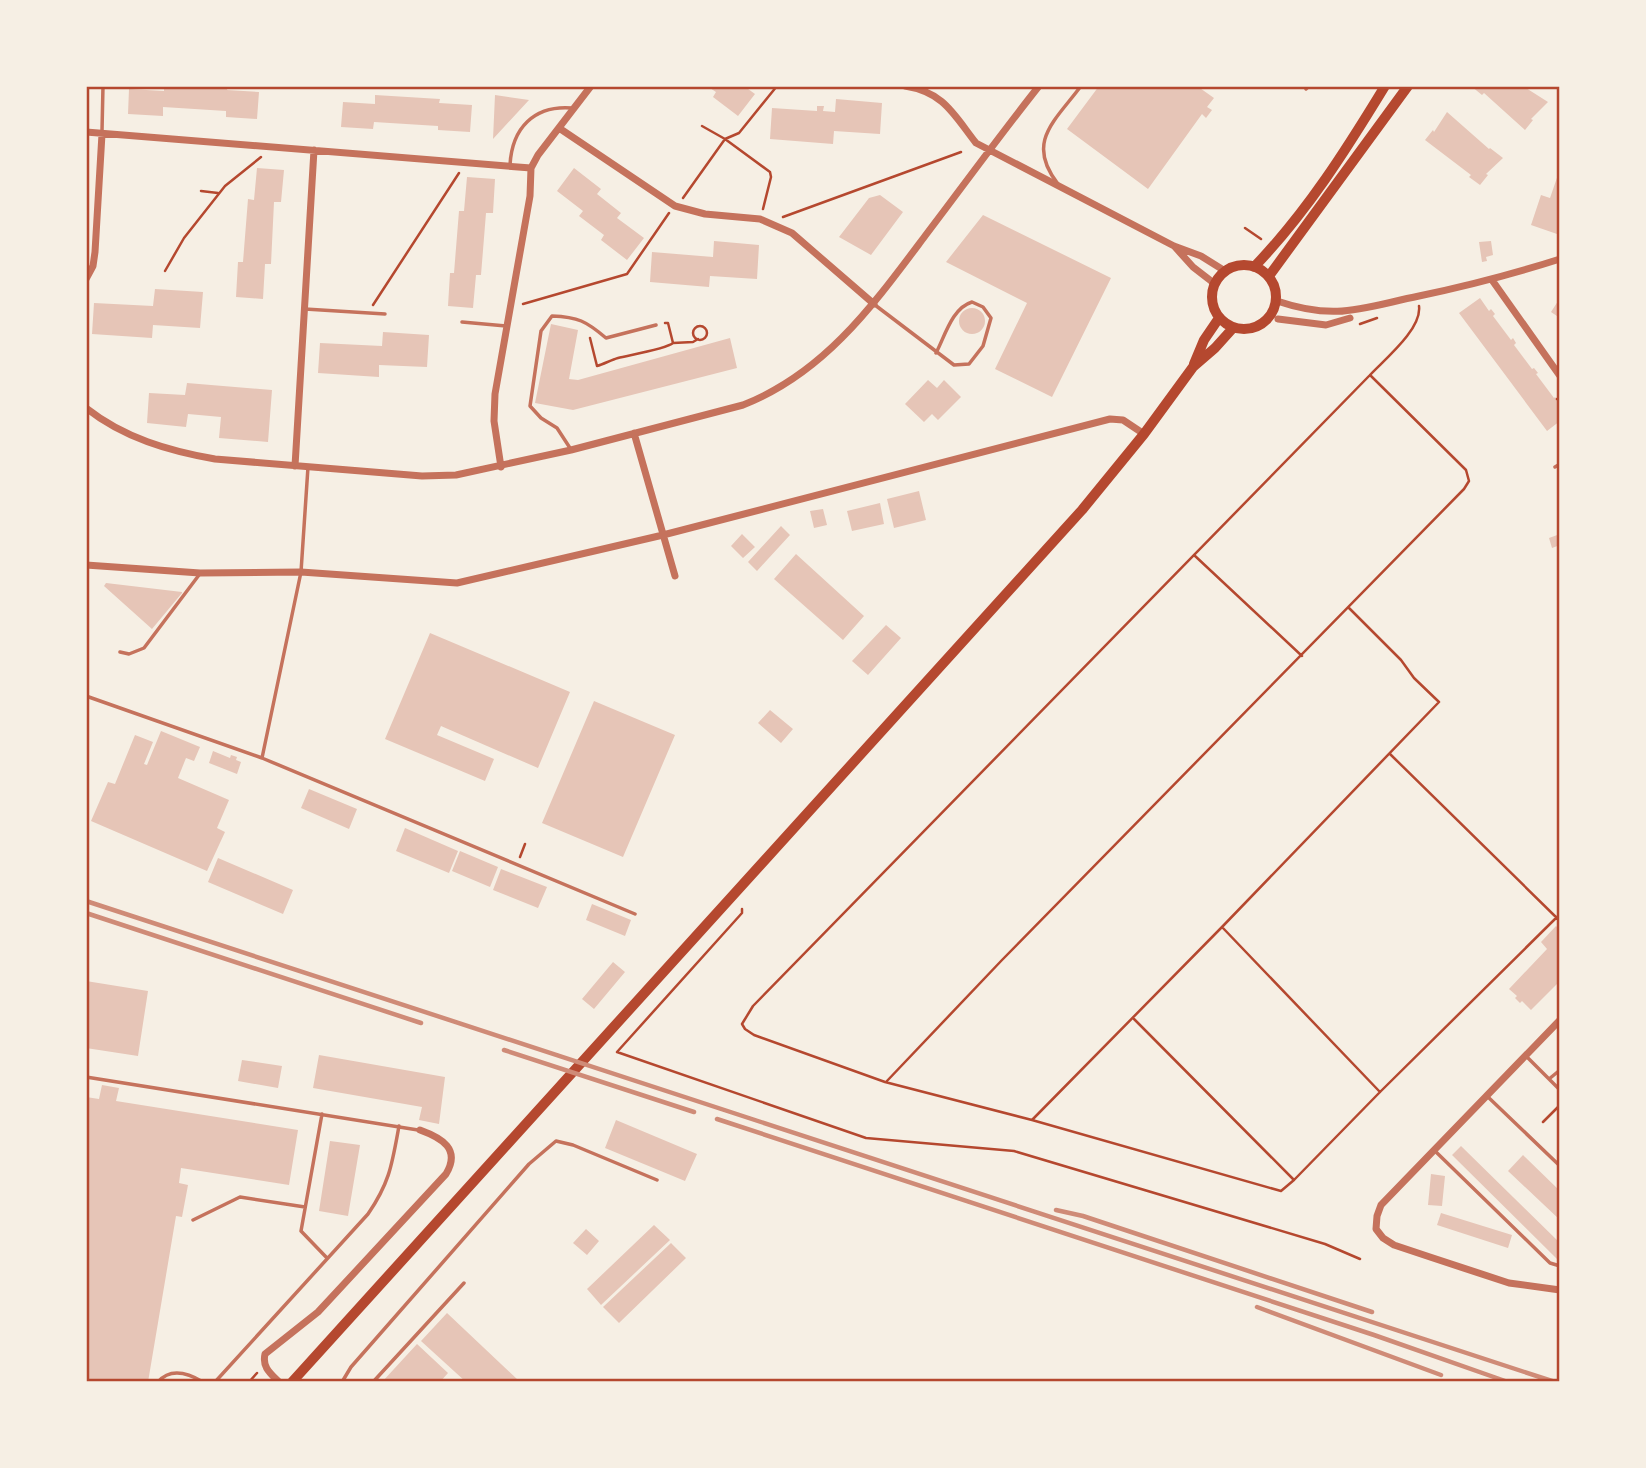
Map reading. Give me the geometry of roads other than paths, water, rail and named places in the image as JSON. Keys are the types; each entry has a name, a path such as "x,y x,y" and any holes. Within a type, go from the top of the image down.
{"main road":[{"path":"1254,267 1337,166 1385,86"},
{"path":"1269,276 1408,86"},
{"path":"1234,267 1254,267 1269,276 1277,301 1270,317 1262,324 1243,330 1233,328 1219,318 1212,302 1215,284 1225,271 1234,267"},
{"path":"1193,367 1204,340 1219,318"},
{"path":"292,1382 984,620 1082,510 1193,367 1233,328"}],"street":[{"path":"501,467 494,421 495,394 530,196 531,169 538,155 591,86"},
{"path":"905,86 917,88 939,98 976,143 1064,191 1174,246 1201,256 1225,271"},
{"path":"86,408 116,429 166,448 215,459 422,476 456,475 501,467 743,405 772,394 826,353 853,328 1039,86"},
{"path":"559,128 675,206 698,213 760,219 792,233 874,304"},
{"path":"86,132 531,169"},
{"path":"86,279 93,266 95,252 102,134"},
{"path":"295,466 314,150"},
{"path":"1174,246 1193,267 1215,284"},
{"path":"1277,301 1303,310 1346,312 1492,280 1560,259"},
{"path":"1492,280 1560,376"},
{"path":"1278,319 1300,324 1326,325 1350,318"},
{"path":"86,565 200,573 301,572 457,583 663,535 1110,419 1123,420 1143,434"},
{"path":"634,433 675,576"},
{"path":"1560,1020 1381,1205 1376,1229 1394,1245 1443,1262 1509,1283 1560,1290"},
{"path":"279,1382 263,1362 265,1354 318,1312 446,1174 453,1163 452,1153 445,1143 433,1134 420,1130"}],"lane":[{"path":"102,134 103,86"},
{"path":"1064,191 1046,167 1044,136 1081,86"},
{"path":"510,166 511,146 531,118 559,107 574,108"},
{"path":"874,304 936,354 954,365 970,365 983,346 991,318 982,307 972,302 962,305 936,354"},
{"path":"305,309 385,314"},
{"path":"571,450 557,428 541,418 530,406 541,331 552,316 574,317 590,324 606,338 656,325"},
{"path":"462,322 506,326"},
{"path":"1555,467 1560,464"},
{"path":"262,758 301,572 308,467"},
{"path":"120,652 129,654 144,648 200,573"},
{"path":"86,696 262,758 635,914"},
{"path":"1525,1056 1560,1090"},
{"path":"1549,1079 1560,1070"},
{"path":"86,1077 420,1130"},
{"path":"1486,1095 1560,1166"},
{"path":"322,1114 301,1231 327,1258"},
{"path":"215,1382 368,1214 384,1190 392,1166 399,1126"},
{"path":"342,1382 351,1367 529,1164 556,1141 573,1145 657,1180"},
{"path":"1434,1149 1550,1263 1560,1266"},
{"path":"193,1220 240,1197 305,1208"},
{"path":"373,1382 464,1283"},
{"path":"158,1382 169,1374 181,1373 202,1382"}],"railway":[{"path":"86,901 1555,1382"},
{"path":"86,913 421,1023"},
{"path":"504,1050 694,1112"},
{"path":"717,1119 1374,1335 1508,1382"},
{"path":"1056,1210 1083,1216 1372,1312"},
{"path":"1257,1307 1441,1375"}]}
